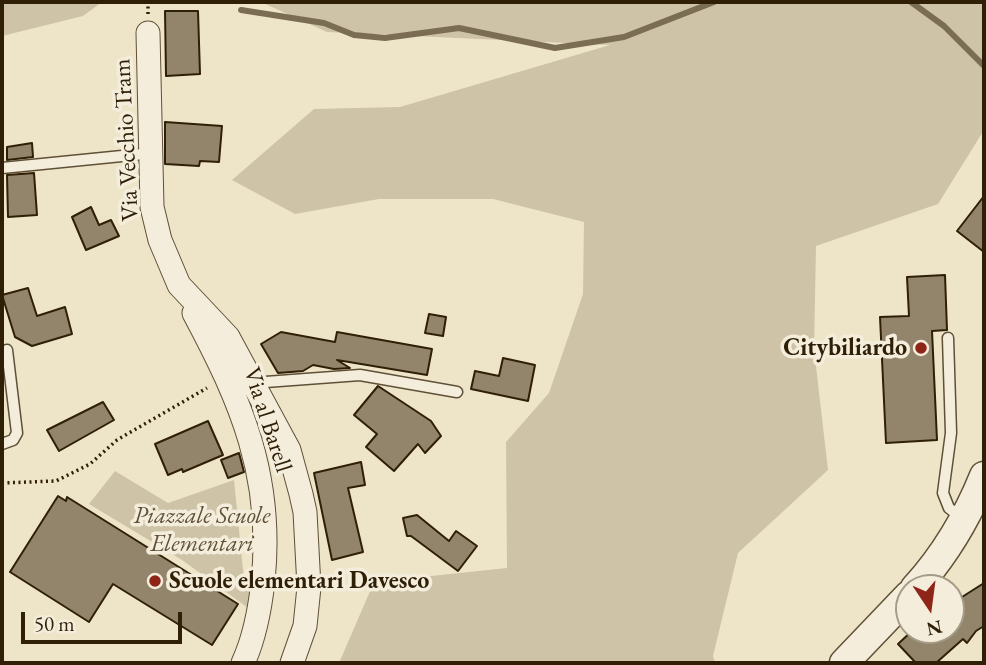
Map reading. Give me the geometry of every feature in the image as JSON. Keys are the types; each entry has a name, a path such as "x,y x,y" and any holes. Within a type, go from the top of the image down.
{"street":[{"name":"Via Vecchio Tram","path":"148,33 152,207 160,240 179,285 228,337 289,450 305,512 308,598 304,626 292,663"},
{"name":"Via al Barell","path":"179,285 227,376 252,442 260,472 266,539 261,598 251,642 243,663"},
{"path":"927,574 943,555 965,520 984,476"},
{"path":"844,663 895,610"}],"lane":[{"path":"2,168 152,153"},
{"path":"948,338 951,433 943,494 949,508 965,520"},
{"path":"2,444 13,440 17,433 7,350"},
{"path":"252,383 360,375 457,392"}],"path":[{"path":"2,483 56,481 90,464 117,440 227,376"}],"green space":[{"path":"2,2 102,2 83,16 2,36"},
{"path":"261,2 984,2 984,130 938,204 816,246 814,349 828,470 738,553 713,656 715,663 339,663 374,582 507,568 506,442 549,393 583,294 584,222 493,199 379,199 295,214 232,180 314,109 400,107 610,45 327,32"},
{"name":"Piazzale Scuole Elementari","path":"115,471 168,503 234,480 244,580 251,585 248,608 182,560 89,504"}],"building":[{"path":"165,11 198,11 200,74 166,76"},
{"path":"165,122 222,126 219,162 200,161 199,166 165,164"},
{"path":"32,143 33,157 7,160 7,147"},
{"path":"34,173 37,215 8,217 7,175"},
{"path":"984,196 984,252 957,231"},
{"path":"91,207 99,225 111,220 119,236 86,250 72,217"},
{"path":"945,275 947,330 932,331 937,440 886,443 880,317 909,316 907,277"},
{"path":"28,288 37,316 65,307 72,334 32,346 15,337 2,295"},
{"path":"429,314 446,317 443,336 425,333"},
{"path":"281,332 335,342 337,332 432,349 427,375 337,360 350,368 334,369 313,365 303,371 278,373 261,344"},
{"path":"503,358 535,365 528,401 471,389 475,371 499,376"},
{"path":"378,386 431,421 441,436 425,453 418,444 394,471 366,447 377,434 354,415"},
{"path":"103,402 114,420 59,451 47,430"},
{"path":"208,421 223,455 183,472 182,469 168,475 155,444"},
{"path":"239,453 244,472 228,478 221,460"},
{"path":"361,462 365,485 348,488 363,552 332,560 314,473"},
{"path":"58,496 66,501 67,497 238,604 212,645 113,584 89,622 10,572"},
{"path":"417,515 449,541 456,531 477,546 458,571 411,536 407,536 403,518"},
{"path":"984,583 984,626 976,631 967,643 965,641 965,595"},
{"path":"898,644 957,644 936,663 916,663"}],"waterway":[{"path":"241,10 324,23 354,35 385,38 459,28 555,48 624,37 714,2"},
{"path":"911,2 944,26 984,66"}],"place":[{"name":"Citybiliardo","path":"921,348"},
{"name":"Scuole elementari Davesco","path":"155,581"}]}
